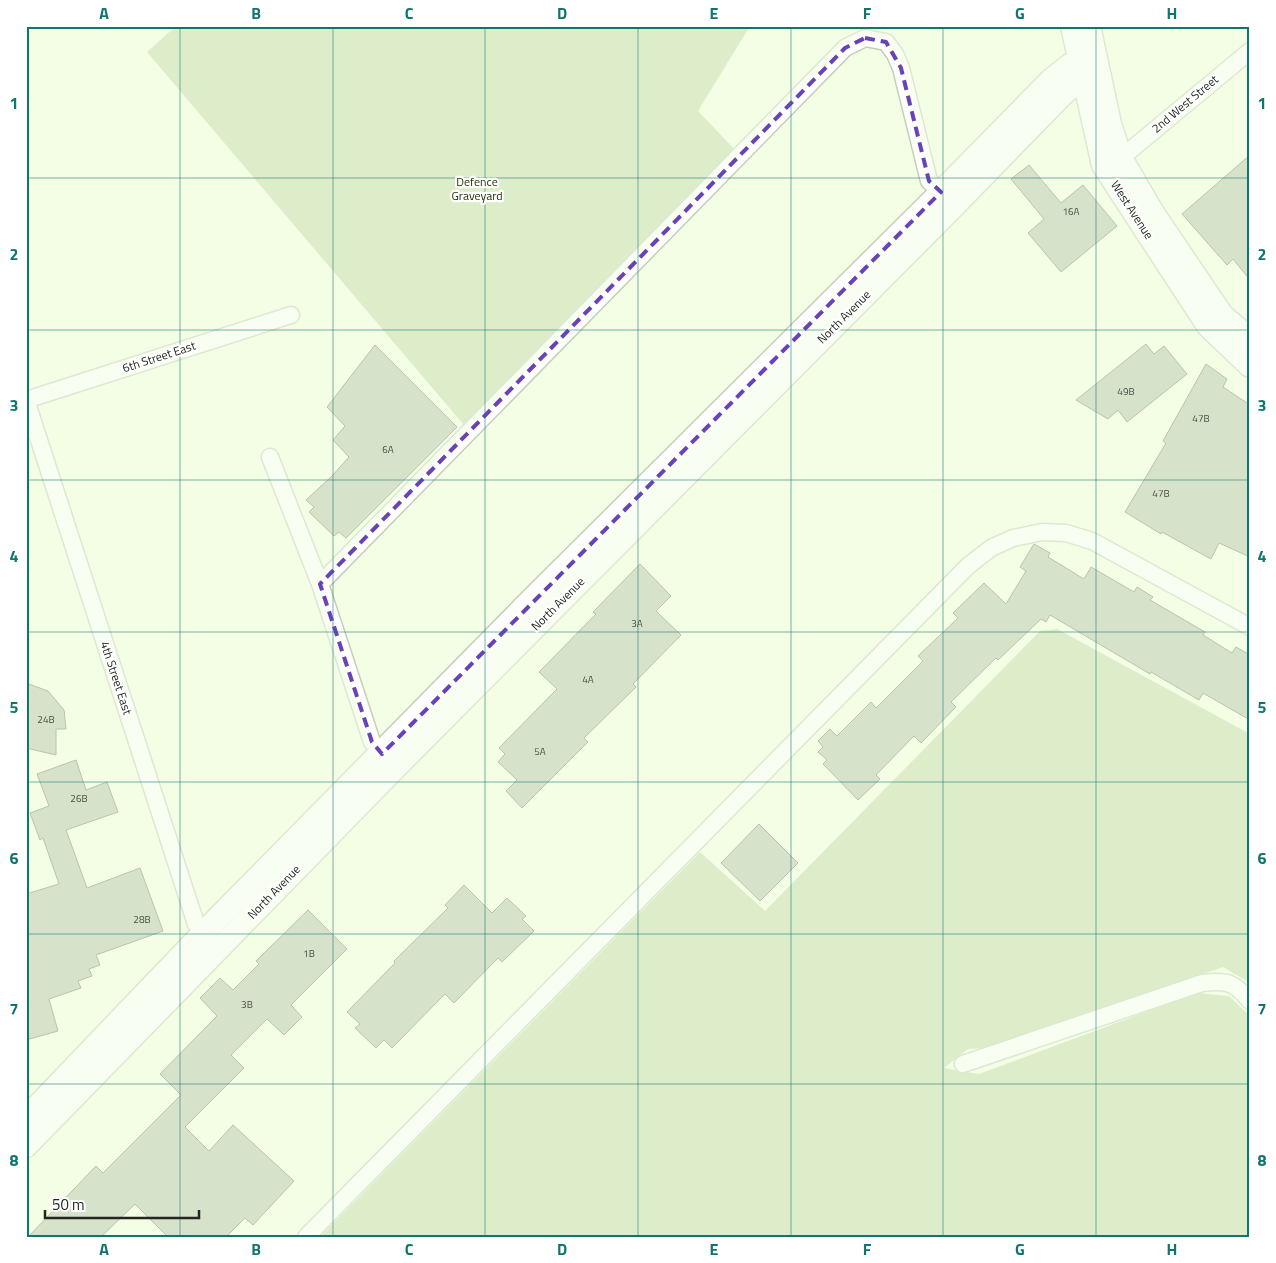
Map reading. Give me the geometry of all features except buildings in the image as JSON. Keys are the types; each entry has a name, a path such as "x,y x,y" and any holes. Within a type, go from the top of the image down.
{"street":[{"name":"West Avenue","path":"1072,26 1110,124 1121,158 1153,213 1222,315 1250,339"},
{"name":"West Avenue","path":"1089,26 1089,68 1103,165 1208,326 1250,366"},
{"path":"320,584 845,48 866,38 886,42 895,54 901,68 929,181 948,198"},
{"name":"2nd West Street","path":"1121,158 1250,51"},
{"name":"North Avenue","path":"26,1118 211,941 388,762 530,601 948,198 1089,68"},
{"name":"6th Street East","path":"26,400 291,314"},
{"name":"4th Street East","path":"26,400 196,924 211,941"},
{"path":"270,457 320,584 372,742 388,762"},
{"path":"306,1237 968,566 991,548 1013,538 1042,532 1066,533 1092,541 1250,627"},
{"name":"North Avenue","path":"26,1146 211,941"},
{"path":"963,1064 1202,983 1218,981 1238,987 1250,1001"}],"highlighted area":[{"path":"865,38 886,42 901,68 929,181 941,192 382,754 372,742 320,584 845,48"}],"green space":[{"name":"Defence Graveyard","path":"176,26 750,26 698,111 740,155 469,431 147,52"},
{"path":"1057,629 1250,734 1250,983 1223,967 990,1048 968,1049 944,1068 979,1074 1197,993 1229,996 1250,1016 1250,1237 320,1237 700,852 765,911 1040,631"}]}
